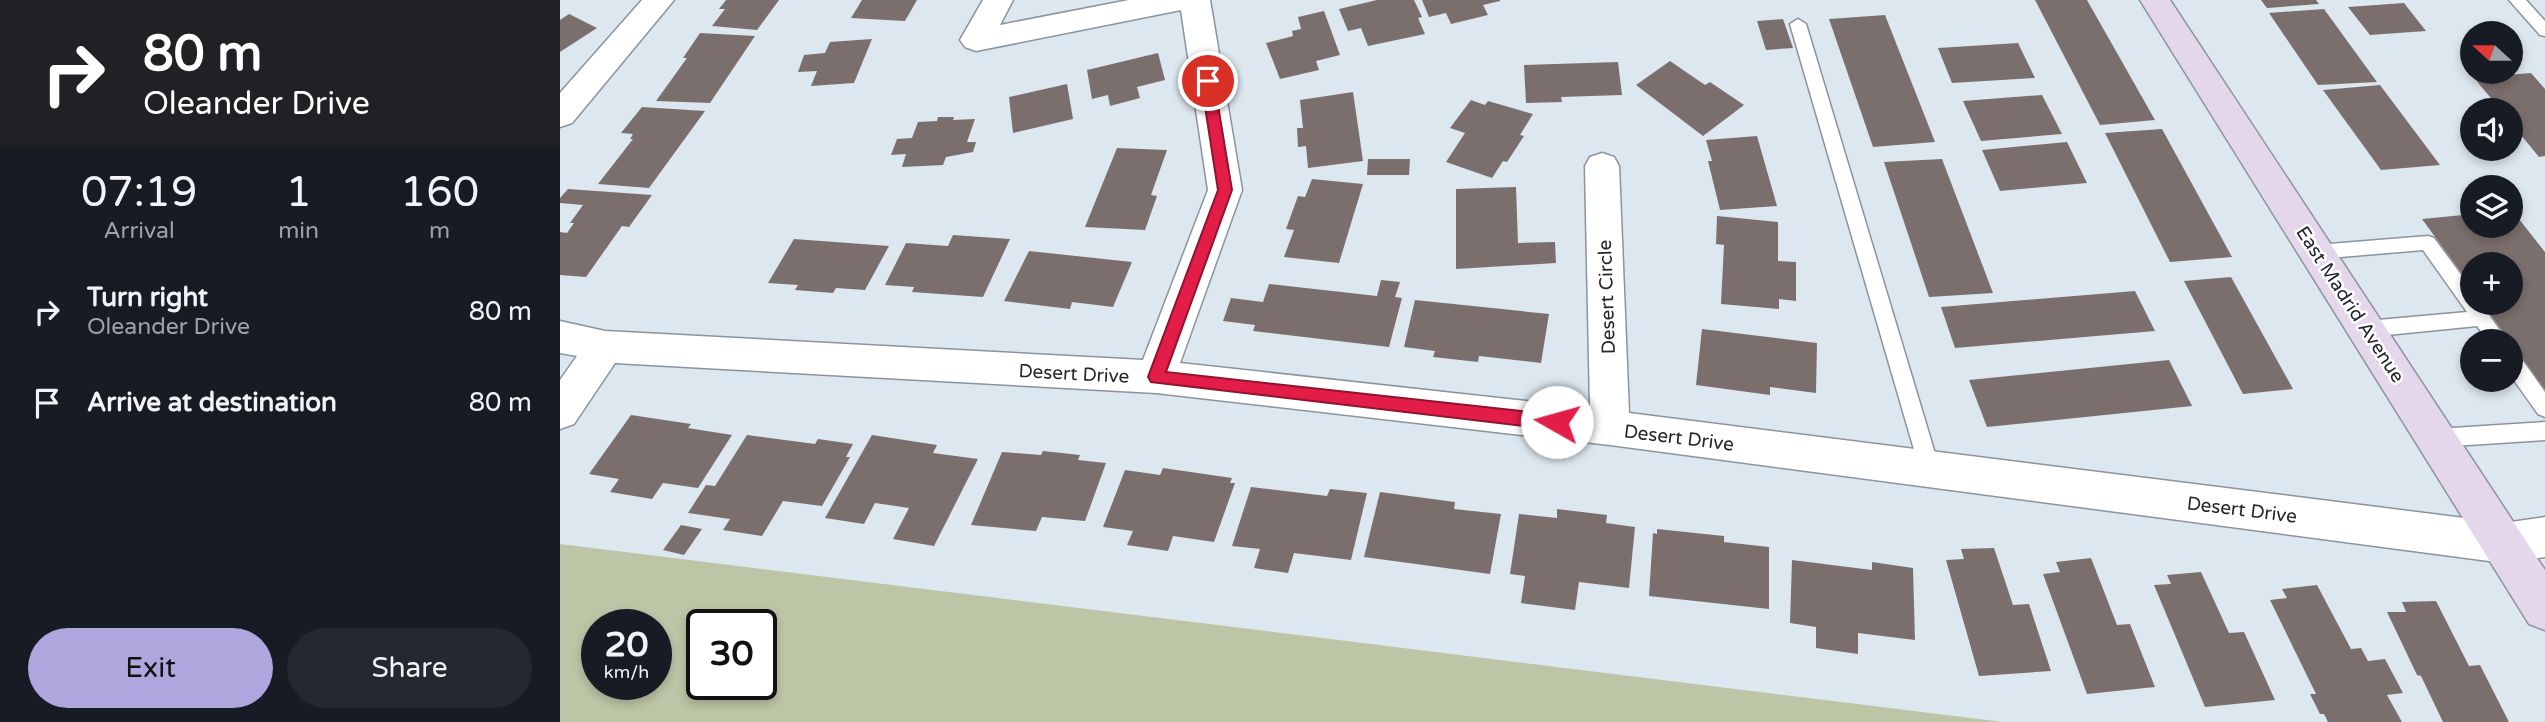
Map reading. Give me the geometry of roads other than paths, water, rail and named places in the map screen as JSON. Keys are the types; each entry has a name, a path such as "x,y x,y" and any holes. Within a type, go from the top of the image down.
{"street":[{"path":"560,115 659,0"},
{"path":"998,0 976,40 1180,0"},
{"path":"1156,377 1225,190 1195,0"},
{"name":"East Madrid Avenue","path":"2155,0 2545,609"},
{"name":"Desert Circle","path":"1602,166 1610,428"},
{"name":"Desert Drive","path":"560,337 605,347 1156,377 1610,428 2504,543 2545,537"},
{"path":"560,412 605,347"}],"lane":[{"path":"2517,0 2545,31"},
{"path":"1798,24 1930,470"},
{"path":"2317,252 2428,243 2490,329"},
{"path":"2367,329 2482,318"},
{"path":"2523,377 2545,408"},
{"path":"2437,438 2545,430"}]}
